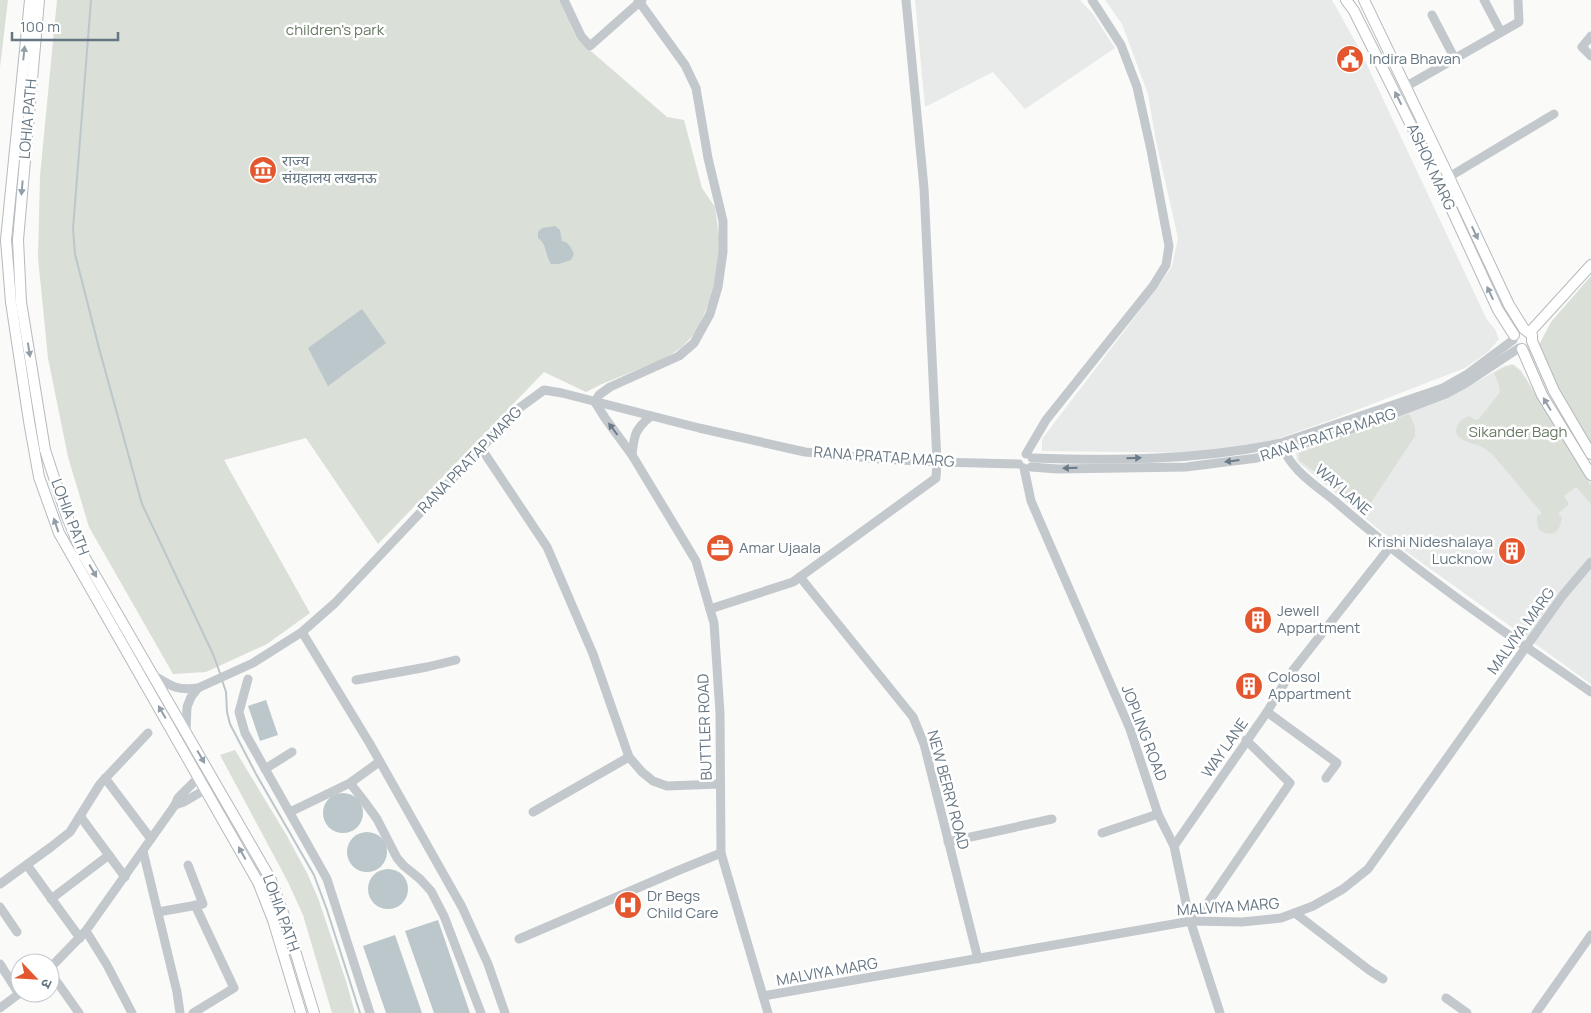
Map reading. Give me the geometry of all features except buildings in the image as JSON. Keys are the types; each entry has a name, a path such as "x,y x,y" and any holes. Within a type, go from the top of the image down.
{"main road":[{"name":"LOHIA PATH","path":"30,0 6,240 11,302 26,403 40,477 59,533 258,882 273,920 301,1013"},
{"name":"LOHIA PATH","path":"39,0 18,240 21,302 45,450 66,514 81,551 271,880 286,921 314,1013"},
{"name":"ASHOK MARG","path":"1346,0 1354,11 1409,120 1498,310 1517,343 1542,395 1591,476"},
{"name":"ASHOK MARG","path":"1364,0 1508,305 1529,334 1554,391 1591,454"},
{"path":"1529,334 1519,330 1517,343 1529,347 1529,334 1591,265"}],"street":[{"path":"564,0 581,36 590,46 640,1 685,65 696,88 708,158 723,221 723,252 718,287 710,314 694,343 679,356 610,387 599,394 595,402"},
{"path":"710,609 792,582 936,478 937,462 924,188 907,4 916,0"},
{"path":"1027,462 1046,420 1153,286 1166,265 1169,246 1137,87 1120,45 1092,0"},
{"path":"1484,0 1501,32"},
{"path":"1405,87 1519,22 1518,0"},
{"path":"1432,14 1455,59"},
{"path":"1591,36 1582,47 1591,56"},
{"path":"1449,177 1554,114"},
{"name":"RANA PRATAP MARG","path":"200,687 253,663 302,632 335,602 518,409 544,390 805,452 880,460 1027,462 1185,457 1254,448 1282,447 1361,426 1446,394 1466,383 1517,343"},
{"name":"BUTTLER ROAD","path":"595,402 632,455 696,561 714,623 718,688 721,853 768,1013"},
{"path":"632,455 634,435 640,425 651,416"},
{"name":"WAY LANE","path":"1282,447 1292,465 1358,522 1471,609 1591,692"},
{"path":"481,448 547,547 593,654 629,757 653,781 666,786 720,784"},
{"name":"JOPLING ROAD","path":"1027,462 1031,501 1130,729 1158,814 1174,846 1190,919 1220,1013"},
{"name":"WAY LANE","path":"1174,846 1267,712 1290,674 1390,547"},
{"name":"MALVIYA MARG","path":"763,996 978,959 1190,919 1242,922 1281,918 1313,906 1343,889 1368,869 1563,595 1591,562"},
{"name":"NEW BERRY ROAD","path":"800,577 913,717 924,744 978,959"},
{"path":"302,632 462,907 488,964 505,1013"},
{"path":"356,680 456,660"},
{"path":"153,675 185,690 200,687"},
{"path":"248,679 239,712 245,733 327,879 370,1013"},
{"path":"186,731 187,707 191,697 200,687"},
{"path":"1267,712 1337,762 1326,778"},
{"path":"0,884 70,832 100,784 148,733"},
{"path":"1190,919 1203,910 1290,783 1246,740"},
{"path":"265,769 292,752"},
{"path":"533,812 629,757"},
{"path":"290,812 350,783 379,762"},
{"path":"60,958 83,934 125,877 178,798 199,777"},
{"path":"105,778 151,839"},
{"path":"350,783 377,819 397,858 431,890 444,916 481,1013"},
{"path":"175,805 206,789"},
{"path":"1102,833 1158,814"},
{"path":"80,816 125,877"},
{"path":"948,842 1052,818"},
{"path":"143,851 177,992 180,1013"},
{"path":"519,939 721,853"},
{"path":"51,899 108,855"},
{"path":"27,865 51,899 83,934 107,965 132,1013"},
{"path":"158,912 203,904 188,865"},
{"path":"193,1013 234,988 196,905"},
{"path":"0,907 17,932"},
{"path":"1295,913 1369,970 1383,978"},
{"path":"1536,1013 1591,935"},
{"path":"0,964 10,978"},
{"path":"60,986 79,1013"},
{"path":"1446,998 1467,1013"}],"shaded area":[{"path":"915,0 1080,0 1093,14 1115,48 1025,109 993,72 925,107"},
{"path":"1105,0 1332,0 1360,50 1487,320 1495,329 1499,339 1488,352 1465,368 1274,440 1203,453 1042,451 1042,439 1172,266 1178,238 1156,141 1148,94 1122,24"},
{"path":"555,226 560,230 562,241 568,244 574,254 571,260 559,264 551,264 543,243 538,238 538,232 542,228"},
{"path":"362,309 386,343 328,386 308,348"},
{"path":"1513,364 1521,370 1591,482 1591,684 1401,548 1297,461 1296,452 1447,399 1504,366"},
{"path":"266,700 278,735 260,741 248,706"},
{"path":"347,793 354,796 360,802 363,813 362,821 354,830 347,833 339,833 332,830 324,821 323,809 326,802 335,794"},
{"path":"371,832 378,835 384,841 387,852 386,860 378,869 371,872 363,872 356,869 348,860 347,848 350,841 359,833"},
{"path":"392,869 399,872 405,878 408,889 407,897 399,906 392,909 384,909 377,906 369,897 368,885 371,878 380,870"},
{"path":"438,920 470,1013 434,1013 405,931"},
{"path":"395,935 422,1013 386,1013 363,946"}],"green space":[{"path":"0,0 8,0 0,67"},
{"name":"children's park","path":"57,0 559,0 577,39 667,117 684,120 702,188 715,207 720,245 714,292 696,332 682,347 666,358 586,392 544,372 378,544 306,438 224,460 310,613 267,644 206,672 173,674 89,527 68,457 48,358 38,258 40,176"},
{"path":"1591,276 1591,445 1551,381 1539,345 1551,322"},
{"name":"Sikander Bagh","path":"1513,365 1520,371 1528,383 1591,486 1591,504 1576,487 1564,496 1569,504 1558,514 1562,517 1560,526 1552,534 1539,530 1537,516 1542,513 1492,454 1482,447 1465,441 1456,432 1459,423 1465,418 1469,416 1476,420 1479,419 1500,392 1494,373"},
{"path":"1409,414 1415,427 1415,436 1366,510 1299,460 1299,453"},
{"path":"235,750 307,873 318,898 355,1013 332,1013 303,915 288,882 220,755"}],"waterway":[{"path":"91,0 73,229 75,254 142,504 213,654 221,676"},
{"path":"222,680 226,692 230,724 256,774 314,875 360,1013"}],"place":[{"name":"Indira Bhavan","path":"1350,59"},
{"name":"राज्य संग्रहालय लखनऊ","path":"263,170"},
{"name":"Amar Ujaala","path":"720,548"},
{"name":"Krishi Nideshalaya Lucknow","path":"1512,551"},
{"name":"Jewell Appartment","path":"1258,620"},
{"name":"Colosol Appartment","path":"1249,686"},
{"name":"Dr Begs Child Care","path":"628,905"}]}
